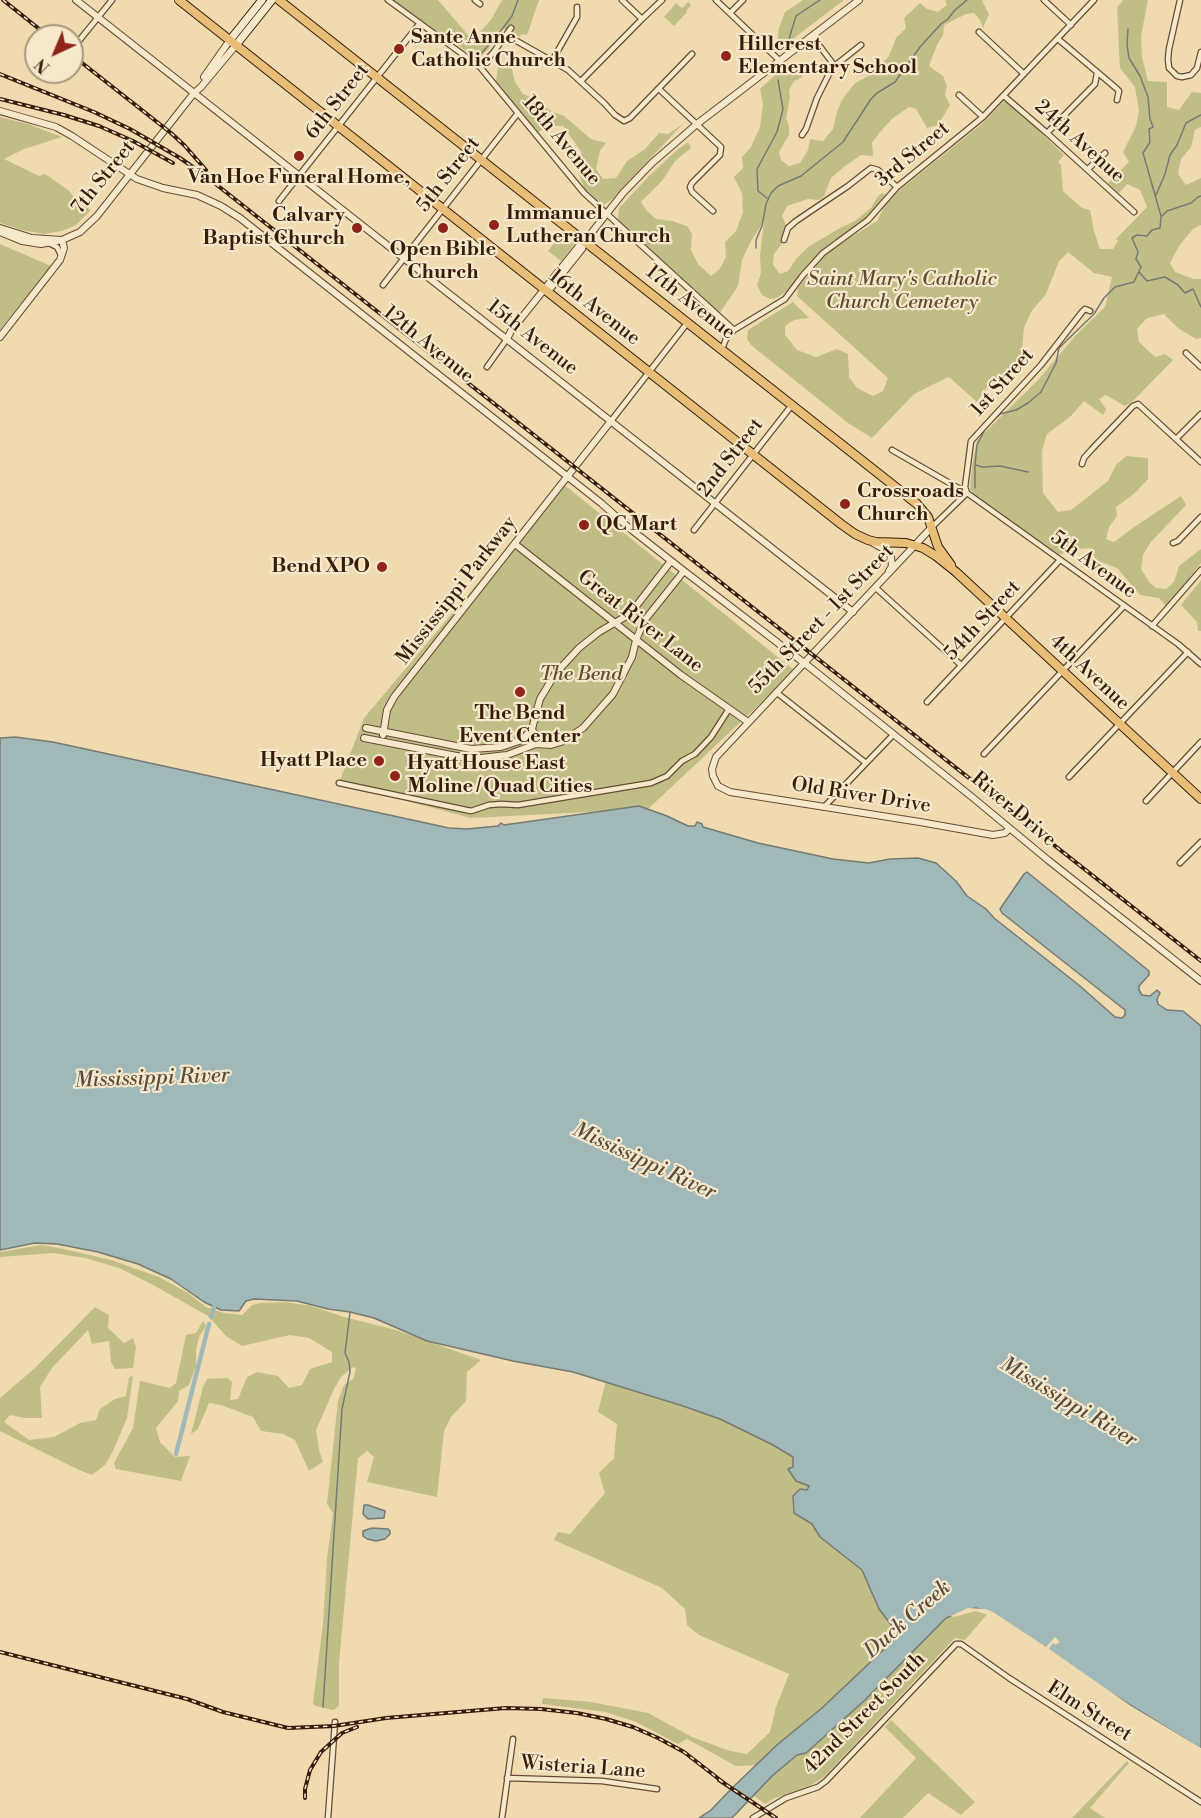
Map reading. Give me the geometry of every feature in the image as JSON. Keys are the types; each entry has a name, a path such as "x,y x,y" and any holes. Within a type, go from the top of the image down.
{"main road":[{"name":"16th Avenue","path":"179,0 841,524 868,540 916,546"},
{"name":"7th Street","path":"233,43 262,0"},
{"name":"7th Street","path":"233,43 272,0"},
{"name":"17th Avenue","path":"279,0 917,504 932,528"},
{"name":"4th Avenue","path":"932,528 938,547 956,572"},
{"name":"4th Avenue","path":"916,546 930,552 956,572 1201,799"}],"street":[{"name":"15th Avenue","path":"76,0 853,612"},
{"path":"84,34 112,0"},
{"name":"18th Avenue","path":"388,0 480,67 584,193 734,330"},
{"path":"622,0 642,19"},
{"path":"581,81 662,0"},
{"path":"716,0 779,60"},
{"path":"730,13 743,0"},
{"path":"487,367 511,331 582,249 585,241 606,213 652,163 697,124 859,0"},
{"path":"1044,0 1071,25"},
{"name":"3rd Street","path":"722,349 726,339 734,330 786,299 803,274 823,253 868,220 897,187 982,117 1094,0"},
{"path":"1180,0 1168,59 1171,71 1179,77 1186,77 1196,71 1201,52"},
{"path":"552,61 577,17 577,7"},
{"name":"6th Street","path":"279,201 420,23"},
{"path":"480,67 511,28"},
{"path":"979,32 1024,74"},
{"path":"506,35 568,70 624,121 630,118 692,54"},
{"path":"812,36 834,65"},
{"path":"1058,39 1118,89 1117,100"},
{"name":"7th Street","path":"0,232 22,241 49,243 80,232 97,216 201,87 233,43"},
{"path":"802,135 834,65 861,45"},
{"path":"1047,133 1095,84 1097,73"},
{"path":"659,89 722,150 690,187 692,192 713,211"},
{"path":"960,95 982,117"},
{"name":"24th Avenue","path":"1004,96 1134,212"},
{"name":"12th Avenue","path":"0,111 47,124 65,132 129,174 154,186 203,198 240,218 684,571 804,663"},
{"name":"5th Street","path":"383,285 518,113"},
{"path":"1088,169 1105,153"},
{"path":"784,240 788,228 796,221 871,168 878,170 897,187"},
{"path":"0,228 32,238 62,240 64,249 60,260 0,337"},
{"path":"49,243 59,249 60,260"},
{"name":"1st Street","path":"967,493 965,487 971,441 1041,365 1082,312 1085,309 1090,311"},
{"path":"567,476 688,322"},
{"path":"1186,353 1201,367"},
{"path":"1082,464 1092,449 1137,404 1142,406 1201,462"},
{"name":"2nd Street","path":"694,530 792,405"},
{"path":"1176,439 1201,414"},
{"path":"892,450 967,493"},
{"name":"Mississippi Parkway","path":"383,732 387,710 394,697 567,476"},
{"name":"55th Street - 1st Street","path":"713,776 712,770 716,757 967,493"},
{"name":"5th Avenue","path":"967,493 1188,652 1201,664"},
{"path":"1173,543 1178,541 1201,517"},
{"path":"868,540 882,548 891,557 892,566 886,577"},
{"name":"Great River Lane","path":"514,544 681,675 748,722"},
{"name":"54th Street","path":"927,702 1060,560"},
{"path":"366,728 478,750 513,744 522,740 531,729 540,699 555,674 579,648 630,614 672,561"},
{"path":"1152,626 1201,570"},
{"path":"364,738 472,759 507,755 528,746 561,742 583,728 604,706 632,657 644,621 684,571"},
{"path":"876,588 961,665"},
{"path":"984,754 1124,606"},
{"path":"1069,777 1188,652"},
{"name":"River Drive","path":"804,663 1201,981"},
{"path":"776,692 866,763"},
{"path":"339,783 471,811 489,806 528,804 651,783 667,776 682,761 695,754 711,737 729,708"},
{"path":"531,729 544,744"},
{"path":"381,741 383,732"},
{"path":"824,807 893,735"},
{"path":"1146,801 1201,742"},
{"name":"Old River Drive","path":"713,776 718,786 730,792 994,836 1005,833 1009,829"},
{"path":"1180,863 1201,842"},
{"name":"42nd Street South","path":"753,1818 786,1798 818,1787 826,1781 956,1644 963,1645"},
{"name":"Elm Street","path":"963,1645 1009,1678 1201,1802"},
{"path":"327,1818 335,1722"},
{"path":"502,1818 513,1739"},
{"name":"Wisteria Lane","path":"507,1778 602,1781 657,1789"}],"green space":[{"path":"392,0 438,0 468,35 477,35 491,20 502,0 539,0 527,35 521,34 520,37 502,28 489,48 478,59"},
{"path":"803,0 844,0 781,48 777,46 779,28 785,12"},
{"path":"945,0 984,0 982,1 989,14 983,28 974,13 966,14 944,25 943,35 929,66 943,76 947,86 945,95 950,105 938,125 927,128 916,109 909,107 893,118 880,132 872,143 873,156 861,155 845,166 831,178 824,196 819,200 808,199 787,206 782,216 786,225 783,242 774,254 773,265 780,274 788,271 808,247 855,221 871,208 878,196 882,193 885,195 863,222 826,246 800,273 791,288 777,298 770,299 762,295 757,285 761,273 760,256 764,221 742,260 738,286 719,314 618,220 619,208 650,175 688,142 691,148 675,161 662,181 641,202 656,219 687,226 692,234 691,250 698,264 711,276 719,270 726,257 725,242 736,231 743,212 742,193 734,177 743,168 742,157 751,147 760,127 763,104 760,89 788,63 805,69 801,78 794,81 789,90 786,118 789,135 779,152 781,160 789,166 800,163 808,150 810,139 823,141 833,129 842,100 854,84 876,71 889,56 896,38 906,28 904,18 920,3 927,9 938,12 947,5"},
{"name":"Saint Mary's Catholic Church Cemetery","path":"1123,0 1148,0 1141,36 1142,57 1148,81 1167,82 1167,107 1179,110 1192,92 1201,93 1201,127 1195,130 1191,147 1181,159 1178,174 1186,185 1201,178 1201,225 1193,229 1179,246 1170,263 1175,272 1194,279 1201,279 1201,338 1196,339 1178,328 1164,314 1147,318 1137,329 1139,342 1155,357 1165,354 1173,360 1134,400 1125,406 1106,395 1099,399 1106,409 1103,415 1084,401 1071,416 1047,434 1042,451 1043,493 1058,512 1071,510 1108,481 1116,465 1126,456 1148,458 1148,479 1135,493 1116,507 1117,516 1109,527 1106,539 1114,542 1181,496 1186,505 1150,543 1143,555 1141,569 1156,588 1166,589 1174,582 1179,566 1201,549 1201,563 1167,607 1159,598 1140,595 1117,568 1096,560 1090,548 1077,549 1058,555 977,498 970,489 977,440 1038,380 1076,335 1105,307 1112,277 1094,273 1068,252 1059,261 1046,294 1031,312 1024,328 1022,351 1009,375 987,387 977,402 949,377 914,394 872,438 848,423 751,345 747,339 748,330 793,302 809,318 794,320 785,326 785,335 797,350 816,357 837,349 848,354 849,377 857,388 873,396 883,391 888,378 797,296 798,288 832,249 877,221 886,203 895,194 984,122 1004,101 1012,105 1064,155 1058,162 1061,165 1063,191 1082,208 1090,210 1100,249 1113,249 1118,241 1116,239 1147,207 1140,190 1127,184 1119,193 1108,183 1129,162 1123,152 1136,126 1139,111 1135,87 1120,68 1117,8"},
{"path":"688,2 691,5 687,12 674,26 664,17 676,3 682,8"},
{"path":"499,61 512,69 515,82 523,94 564,116 591,139 606,143 600,151 596,169 603,179 616,178 627,161 645,149 659,133 668,134 683,124 611,200 602,206 586,193 574,162 582,153 563,126 550,126 538,132 496,81"},
{"path":"0,117 28,124 62,137 24,149 4,159 39,176 45,174 68,190 80,204 91,210 76,225 62,231 44,234 0,223"},
{"path":"562,233 575,243 561,261 548,251"},
{"path":"0,244 51,266 0,330"},
{"name":"The Bend","path":"562,483 795,671 648,809 471,818 339,783 364,718"},
{"path":"1201,580 1201,631 1198,631 1197,622 1181,605"},
{"path":"41,1245 111,1260 159,1277 188,1293 206,1307 224,1313 242,1315 252,1305 260,1303 285,1302 312,1306 396,1330 481,1360 467,1372 466,1401 451,1417 444,1431 437,1497 367,1482 374,1457 367,1451 358,1458 339,1663 339,1705 334,1710 315,1706 313,1703 333,1513 327,1504 338,1401 344,1385 353,1379 356,1369 353,1367 341,1377 334,1389 316,1430 323,1462 309,1471 295,1440 283,1434 261,1431 253,1417 221,1405 209,1403 198,1429 191,1434 207,1379 227,1378 232,1382 230,1400 238,1399 247,1377 257,1372 278,1376 289,1388 302,1385 310,1369 332,1362 332,1352 309,1338 290,1335 242,1346 226,1336 208,1316 153,1285 119,1268 85,1258 53,1253 0,1257 0,1252"},
{"path":"95,1307 109,1315 108,1328 124,1343 133,1338 136,1347 133,1368 115,1369 111,1362 109,1341 92,1344 88,1330 52,1368 40,1387 42,1418 10,1415 4,1422 29,1440 54,1437 80,1423 96,1420 100,1409 115,1399 126,1396 129,1377 133,1376 127,1418 105,1465 92,1475 0,1431 0,1398 36,1367"},
{"path":"203,1321 206,1326 199,1337 196,1366 189,1385 179,1391 178,1401 156,1428 160,1442 175,1457 190,1456 181,1481 116,1469 114,1463 133,1428 140,1381 170,1388 176,1383 186,1335 196,1333"},
{"path":"606,1381 720,1419 793,1457 913,1652 946,1618 976,1608 989,1612 965,1640 955,1638 825,1776 810,1786 775,1798 765,1804 742,1787 760,1765 736,1766 687,1739 678,1744 636,1722 606,1712 542,1704 543,1698 591,1702 648,1713 692,1737 730,1751 747,1754 770,1732 776,1707 789,1674 699,1635 687,1625 685,1609 662,1588 554,1540 558,1532 570,1534 605,1493 599,1473 614,1458 617,1424 598,1412"},
{"path":"891,1720 975,1802 961,1815 928,1793 903,1818 860,1818 916,1758 885,1727"},
{"path":"1127,1761 1129,1763 1090,1808 1105,1818 1072,1818"}],"water":[{"path":"15,737 53,742 449,828 498,826 501,823 504,825 639,806 688,826 695,826 697,822 703,827 758,843 833,859 869,863 890,859 918,858 936,863 956,881 967,896 986,909 1115,1017 1122,1018 1125,1010 1002,913 1000,909 1027,872 1149,971 1149,975 1139,986 1142,995 1150,996 1157,990 1160,993 1157,999 1158,1004 1167,1010 1183,1011 1201,1026 1201,1749 1028,1642 989,1612 976,1608 946,1618 864,1701 806,1753 797,1755 772,1776 732,1818 699,1818 711,1810 778,1744 822,1708 899,1635 879,1609 862,1570 820,1537 812,1524 794,1513 793,1496 800,1489 807,1490 809,1486 796,1481 788,1469 793,1467 793,1457 720,1419 683,1406 573,1372 427,1341 374,1318 297,1301 254,1299 246,1301 239,1311 221,1310 204,1302 171,1279 138,1264 98,1252 57,1244 35,1243 0,1250 0,738"},
{"path":"364,1505 385,1511 384,1518 368,1519 363,1514"},
{"path":"372,1528 388,1529 390,1534 385,1539 376,1541 367,1539 363,1536 363,1531"}],"pier":[{"path":"968,1608 993,1612 1046,1647 1055,1637 1060,1642 1056,1645 1053,1643 1049,1649 1131,1706 1201,1748 1201,1752 1055,1660 1036,1658 1020,1637 988,1615 976,1611 950,1616"}],"waterway":[{"path":"480,55 512,16 518,0"},
{"path":"789,39 796,16 820,0"},
{"path":"756,248 756,240 771,193 778,186 801,176 843,142 871,99 895,82 920,47 967,0"},
{"path":"1128,29 1129,58 1140,76 1148,97 1153,127 1149,129 1150,142 1143,153 1161,216"},
{"path":"767,198 758,191 757,169 777,132 783,109 778,80"},
{"path":"1156,195 1170,155 1186,123 1201,115"},
{"path":"997,417 1016,410 1041,392 1056,363 1059,348 1094,314 1104,298 1115,287 1134,282 1141,267 1136,259 1138,252 1132,238 1137,235 1147,236 1152,230 1160,228 1161,217 1167,211 1191,203 1201,196"},
{"path":"1139,272 1147,281 1165,277 1178,285 1185,293 1193,289 1201,307"},
{"path":"975,488 977,445 985,429"},
{"path":"976,465 1000,466 1028,472"},
{"path":"211,1317 214,1307"},
{"path":"323,1707 342,1409 350,1372 345,1353 350,1312"},
{"path":"176,1454 209,1324"}],"railway":[{"path":"3,0 33,24"},
{"path":"84,64 171,133 206,170"},
{"path":"0,74 130,129 203,174 1201,961"},
{"path":"0,99 99,126 173,163"},
{"path":"0,1652 187,1699 223,1712 288,1728 334,1726 386,1718 506,1708 577,1713 633,1727 658,1738 684,1752 724,1783"},
{"path":"305,1798 310,1770 321,1752 342,1733 357,1727"},
{"path":"719,1780 776,1818"}],"place":[{"name":"Sante Anne Catholic Church","path":"399,49"},
{"name":"Hillcrest Elementary School","path":"726,56"},
{"name":"Van Hoe Funeral Home,","path":"299,156"},
{"name":"Immanuel Lutheran Church","path":"494,225"},
{"name":"Calvary Baptist Church","path":"357,228"},
{"name":"Open Bible Church","path":"443,228"},
{"name":"Crossroads Church","path":"845,504"},
{"name":"QC Mart","path":"584,525"},
{"name":"Bend XPO","path":"382,567"},
{"name":"The Bend Event Center","path":"520,692"},
{"name":"Hyatt Place","path":"379,761"},
{"name":"Hyatt House East Moline / Quad Cities","path":"395,776"}],"water label":[{"name":"Mississippi River","path":"152,1079"},
{"name":"Mississippi River","path":"644,1162"},
{"name":"Mississippi River","path":"1068,1403"},
{"name":"Duck Creek","path":"908,1620"}]}
